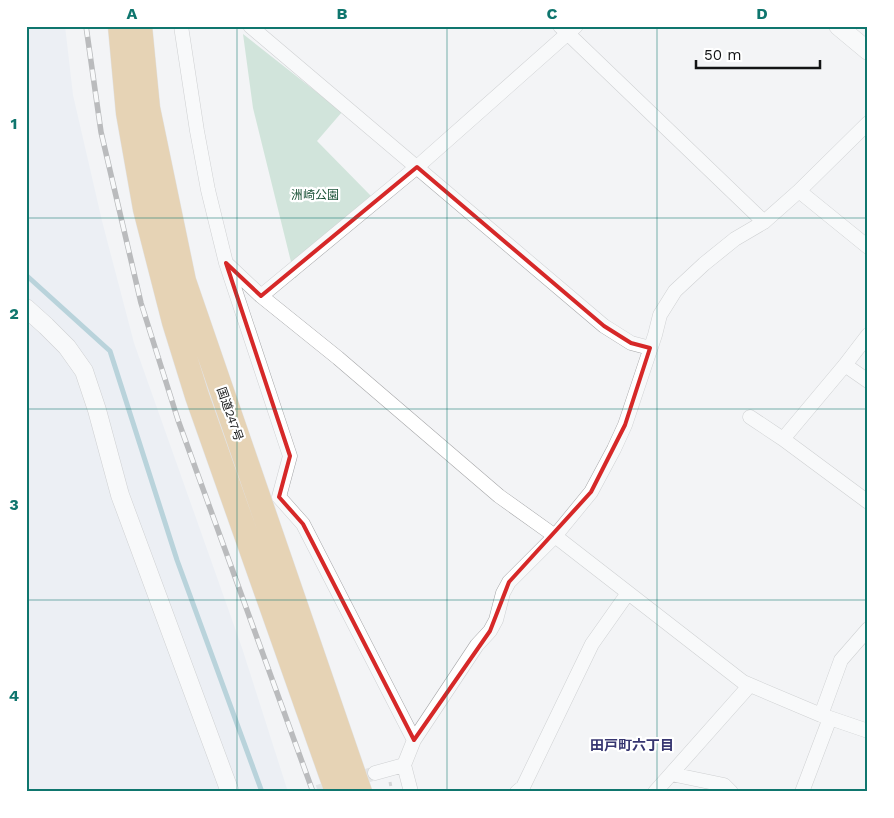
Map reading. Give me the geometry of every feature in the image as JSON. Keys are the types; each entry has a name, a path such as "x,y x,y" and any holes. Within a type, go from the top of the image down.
{"highway":[{"name":"国道247号","path":"120,26 128,113 145,209 174,322 197,396 337,792"},
{"name":"国道247号","path":"140,26 148,108 184,282 360,792"}],"street":[{"path":"181,26 208,190 226,263 290,456 279,497 303,524 414,740"},
{"path":"250,26 604,326 631,343 650,348"},
{"path":"838,26 868,51"},
{"path":"261,296 417,167 568,29 764,222"},
{"path":"411,792 404,765 414,740 477,645 490,631 496,620 503,593 509,582 555,536 591,492 625,425 660,315 675,291 704,264 735,240 764,222 799,191 868,123"},
{"path":"799,191 868,248"},
{"path":"226,263 261,296 346,365 499,496 555,536 742,682 826,717 868,731"},
{"path":"26,308 66,347 84,371 97,410 120,495 230,792"},
{"path":"783,439 868,336"},
{"path":"845,365 868,381"},
{"path":"750,417 868,502"},
{"path":"523,790 592,644 628,592"},
{"path":"802,792 842,660 868,629"},
{"path":"655,792 750,685"},
{"path":"376,773 404,765"},
{"path":"671,774 724,785 730,792"}],"highlighted area":[{"path":"417,167 604,326 631,343 650,348 625,425 591,492 509,582 490,631 414,740 303,524 279,497 290,456 226,263 261,296"}],"shaded area":[{"path":"26,26 65,26 73,95 102,221 134,343 242,648 288,792 26,792"}],"green space":[{"name":"洲崎公園","path":"243,34 342,112 317,141 371,196 295,278 253,108"}],"waterway":[{"path":"26,275 110,351 177,560 262,792"}],"tunnel":[{"path":"318,792 375,773"}],"railway":[{"path":"86,26 101,132 141,303 178,420 313,792"}],"district":[{"name":"田戸町六丁目","path":"632,745"}]}
